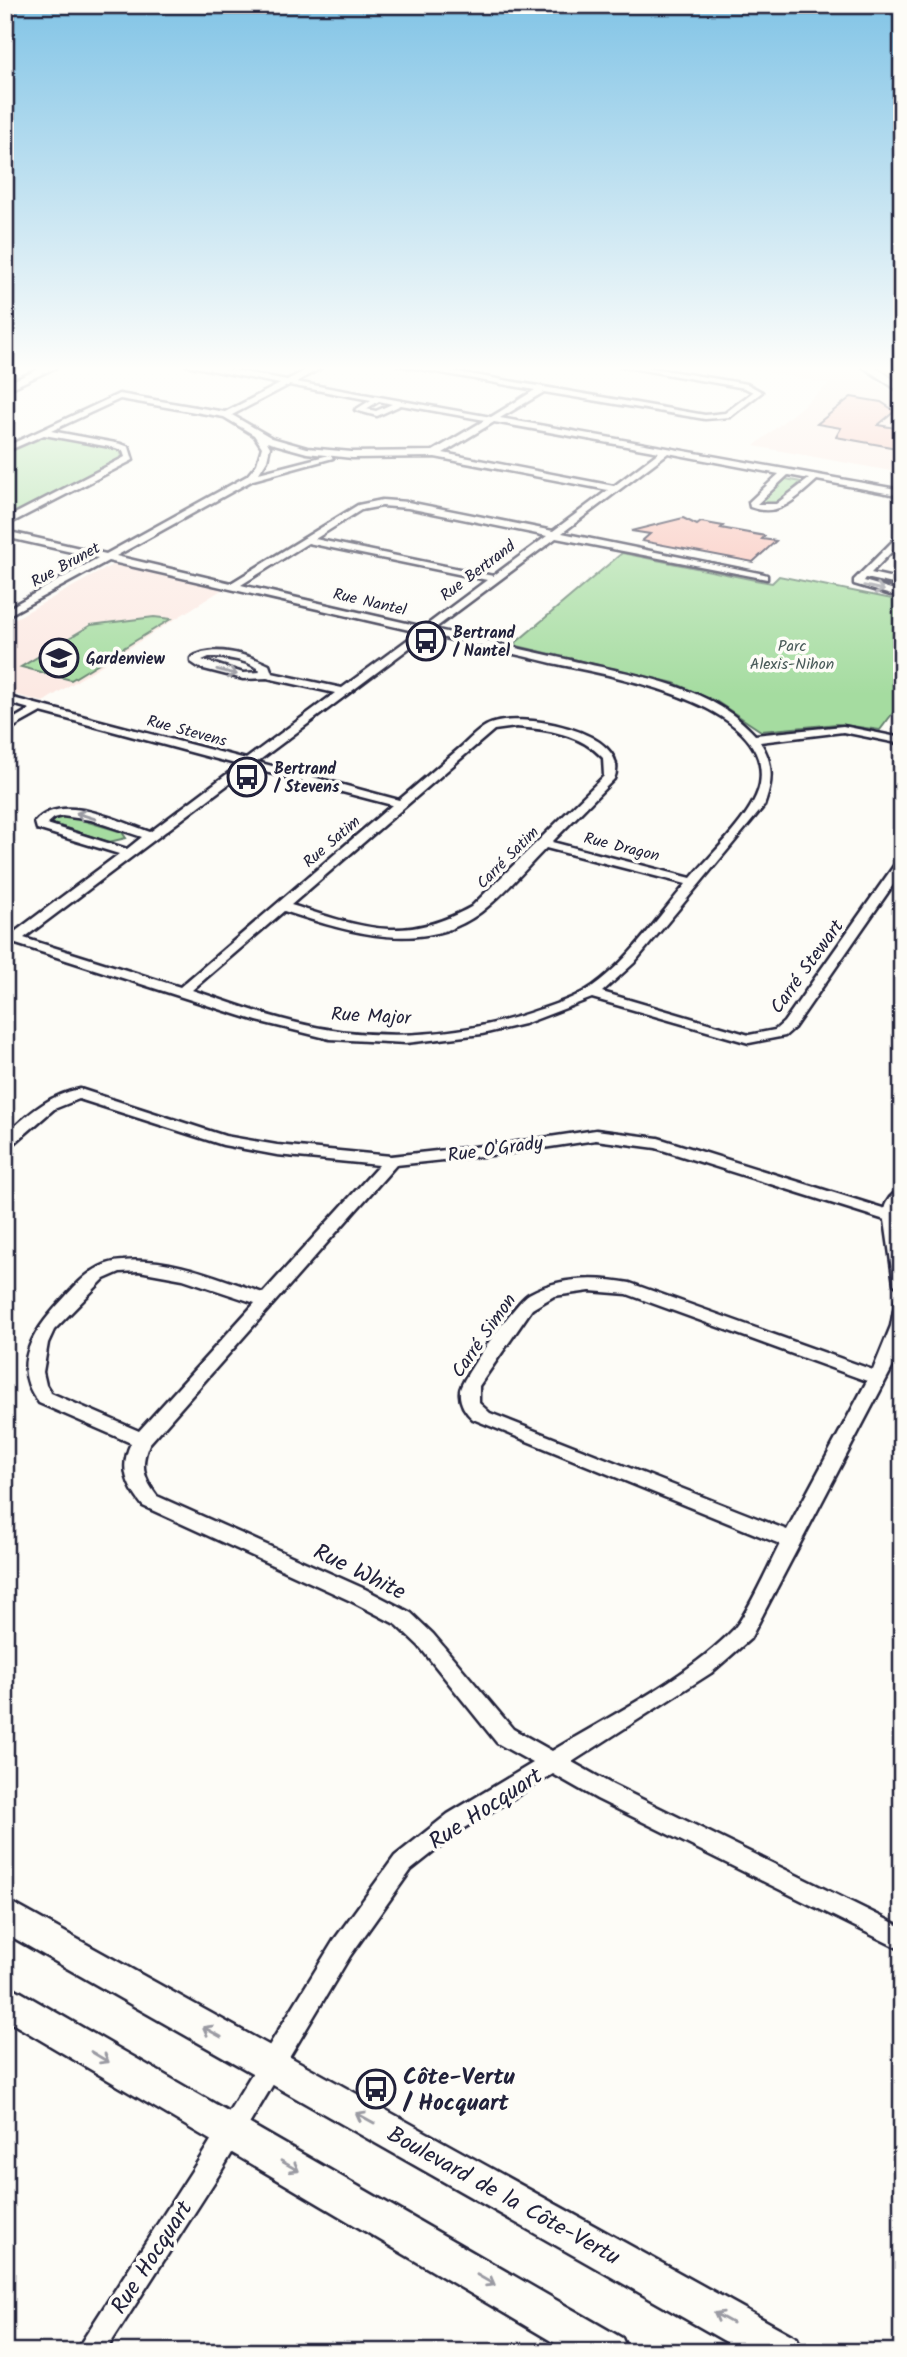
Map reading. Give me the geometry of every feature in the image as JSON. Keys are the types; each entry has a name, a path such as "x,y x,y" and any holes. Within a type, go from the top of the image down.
{"main road":[{"name":"Boulevard de la Côte-Vertu","path":"5,1915 783,2352"},
{"path":"5,2000 608,2352"}],"street":[{"path":"5,523 100,475"},
{"path":"250,478 253,475"},
{"name":"Rue Brunet","path":"5,614 250,478 261,475"},
{"path":"543,475 615,489"},
{"name":"Rue Bertrand","path":"8,940 250,763 634,475"},
{"path":"783,475 753,502 753,505 767,509 780,507 815,478"},
{"path":"800,475 902,493"},
{"path":"234,586 358,508 375,504 399,504 764,576"},
{"name":"Rue Nantel","path":"5,534 655,683 716,709 753,739 766,771 766,782 758,806 693,882"},
{"path":"902,535 857,582 891,592 902,591"},
{"path":"308,540 494,579"},
{"path":"864,575 902,583"},
{"path":"5,603 19,607"},
{"path":"267,675 268,670 259,664 217,654 204,654 195,660 204,666 243,676 267,675 343,692"},
{"name":"Rue Stevens","path":"5,699 401,804"},
{"path":"5,729 39,708"},
{"name":"Rue Satim","path":"183,991 490,728 505,723"},
{"name":"Carré Satim","path":"282,906 383,934 435,930 458,922 476,910 610,777 612,766 609,756 589,740 527,723 505,723"},
{"path":"753,739 843,729 902,741"},
{"path":"128,853 47,829 41,826 41,822 52,813 73,812 151,836"},
{"name":"Rue Dragon","path":"543,843 693,882"},
{"name":"Carré Stewart","path":"591,993 741,1037 765,1038 780,1033 789,1025 902,863"},
{"name":"Rue Major","path":"8,940 183,991 294,1027 332,1034 383,1038 440,1035 481,1030 541,1013 591,993 629,960 693,882"},
{"name":"Rue O'Grady","path":"5,1144 54,1101 70,1095 89,1096 223,1140 277,1150 391,1161 497,1150 596,1135 628,1137 658,1143 897,1219"},
{"name":"Rue White","path":"391,1161 142,1440 134,1455 133,1472 139,1487 150,1501 358,1595 404,1619 426,1640 505,1737 553,1764 902,1939"},
{"path":"902,1196 894,1207 902,1284"},
{"path":"142,1440 45,1398 36,1388 33,1375 41,1337 48,1325 101,1273 124,1265 138,1265 187,1275 268,1301"},
{"name":"Carré Simon","path":"791,1541 484,1418 472,1409 467,1397 470,1385 526,1305 535,1298 546,1293 612,1285 631,1289 877,1378"},
{"name":"Rue Hocquart","path":"89,2352 272,2065 342,1948 403,1863 456,1821 553,1764 704,1667 743,1633 891,1353 900,1326 902,1303"}],"shaded area":[{"name":"Gardenview","path":"114,564 223,589 43,702 5,692 5,624"}],"green space":[{"path":"5,475 90,475 5,519"},
{"path":"786,479 801,482 777,505 759,503"},
{"name":"Parc Alexis-Nihon","path":"622,553 772,583 779,576 902,601 902,701 880,730 837,724 761,731 717,702 674,683 513,645"},
{"path":"154,617 171,619 71,680 21,667 91,625"},
{"path":"68,816 122,832 126,838 109,842 50,823 56,817"}],"building":[{"path":"683,518 697,525 701,522 723,526 721,528 765,536 762,539 776,541 753,562 642,541 650,534 631,531"}],"place":[{"name":"Bertrand / Nantel","path":"426,641"},
{"name":"Gardenview","path":"59,658"},
{"name":"Bertrand / Stevens","path":"247,777"},
{"name":"Côte-Vertu / Hocquart","path":"376,2089"}]}
